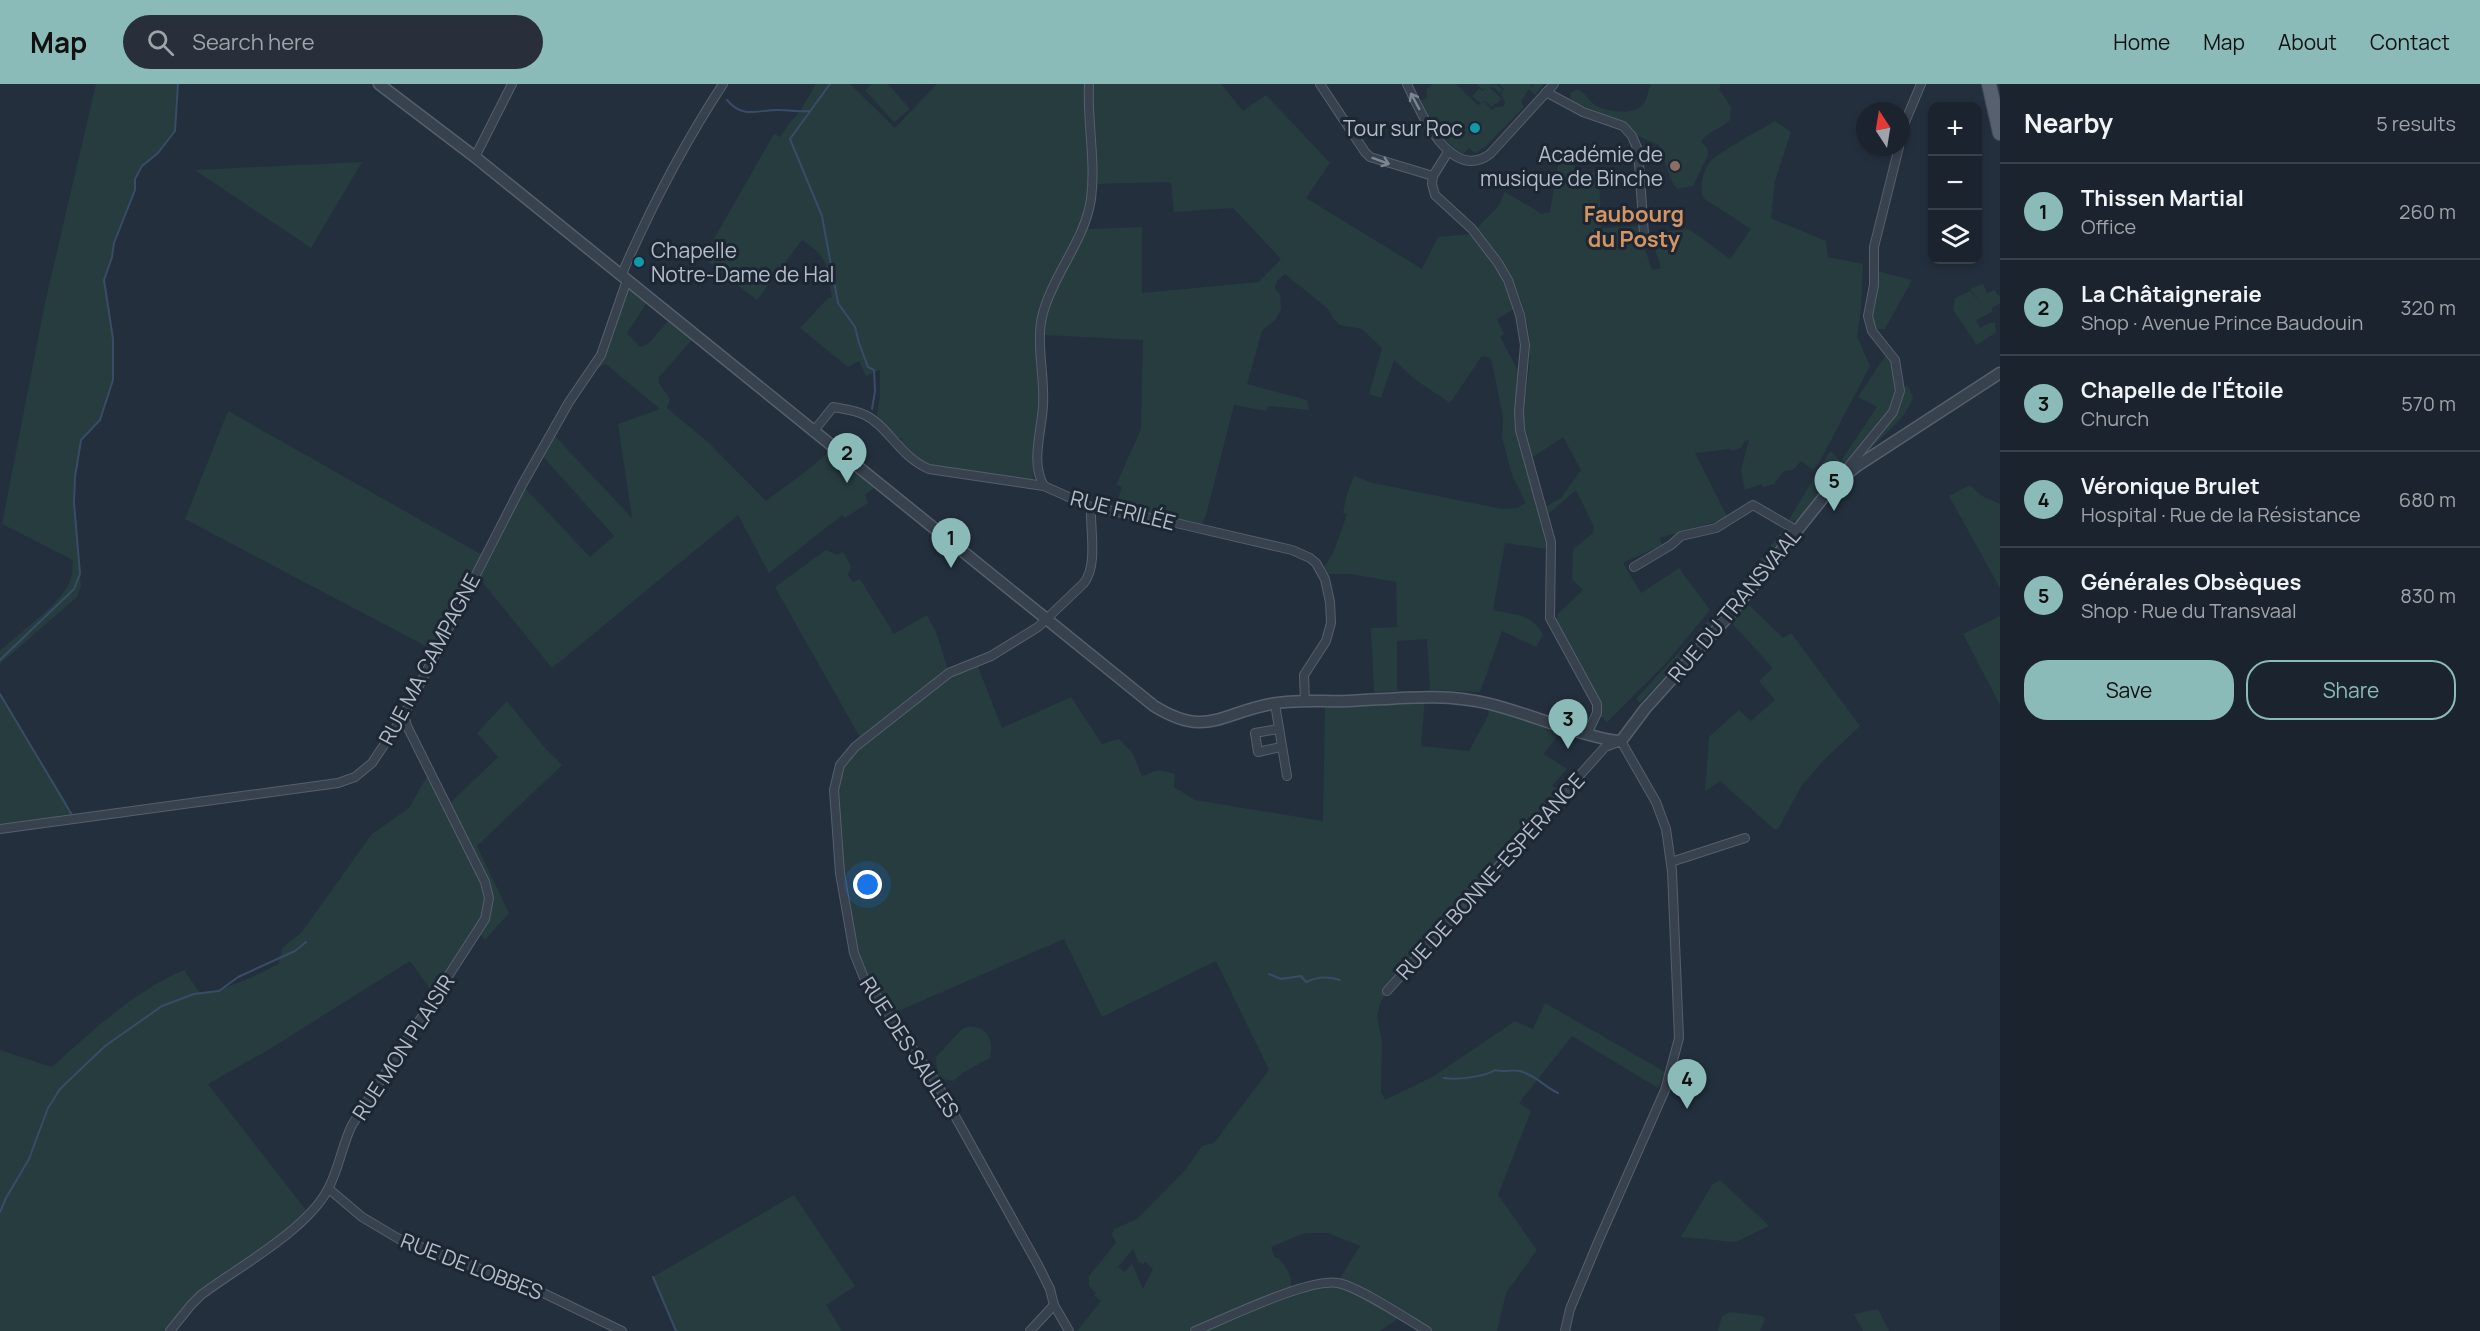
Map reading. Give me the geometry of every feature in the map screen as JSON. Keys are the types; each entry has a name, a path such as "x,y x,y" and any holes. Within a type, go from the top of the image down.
{"main road":[{"path":"1989,84 2000,133"}],"street":[{"path":"379,84 475,157 1154,706 1186,721 1206,723 1275,704 1442,697 1491,704 1608,741 1621,741 1661,812 1671,862 1679,1038 1665,1090 1570,1309 1565,1331"},
{"path":"475,157 512,84"},
{"name":"RUE MA CAMPAGNE","path":"0,829 345,782 372,763 404,715 568,402 603,350 624,278 653,204 695,128 723,84"},
{"path":"1044,486 1039,476 1038,463 1043,403 1041,324 1048,300 1080,235 1091,201 1092,149 1089,84"},
{"path":"1320,84 1370,157 1433,176"},
{"path":"1407,84 1434,134 1448,152 1456,158 1467,161 1486,157 1554,84"},
{"path":"1910,110 1921,84"},
{"path":"1546,92 1583,112 1623,126 1632,136 1638,150 1644,234"},
{"path":"1448,152 1433,176 1432,184 1435,195 1472,230 1503,270 1520,315 1526,345 1519,411 1520,430 1551,542 1550,605 1553,624 1597,704 1597,713 1587,734"},
{"path":"1835,483 1893,412 1900,391 1895,360 1872,331 1869,316 1874,285 1874,247 1897,156"},
{"name":"RUE DU TRANSVAAL","path":"1621,741 1645,709 1727,618 1835,483 1874,454 2000,373"},
{"name":"RUE FRILÉE","path":"813,432 833,407 849,410 866,415 913,460 929,469 1044,486 1091,507 1176,523 1292,550 1316,563 1325,579 1331,623 1326,641 1304,675 1305,702"},
{"path":"1634,567 1671,545 1681,536 1716,528 1753,505 1796,530"},
{"name":"RUE DES SAULES","path":"1068,1331 1054,1305 1050,1289 1038,1265 936,1082 864,978 854,953 840,873 834,811 836,777 845,756 949,673 991,656 1038,627 1089,576 1091,507"},
{"path":"1275,704 1287,776"},
{"name":"RUE MON PLAISIR","path":"170,1331 190,1305 297,1225 316,1207 329,1188 344,1141 352,1125 478,933 488,909 487,890 480,869 407,726 404,715"},
{"path":"1278,729 1255,734 1258,752 1281,747"},
{"name":"RUE DE BONNE-ESPÉRANCE","path":"1387,991 1605,747 1621,741"},
{"path":"1671,862 1745,838"},
{"name":"RUE DE LOBBES","path":"329,1188 362,1216 399,1239 537,1290 622,1331"},
{"path":"1195,1331 1299,1288 1327,1282 1345,1285 1427,1331"},
{"path":"1030,1331 1054,1305"}],"green space":[{"path":"96,84 178,84 175,131 158,153 141,166 135,179 135,190 114,243 104,280 113,339 113,380 100,420 81,440 77,458 74,503 81,586 77,597 0,664 0,651 51,607 67,587 72,573 73,560 2,524 45,303"},
{"path":"816,84 850,84 895,128 937,84 1086,84 1090,144 1088,201 1081,226 1036,336 1038,397 1033,480 1026,482 933,466 918,460 899,442 903,438 895,438 876,420 880,396 880,370 866,376 859,361 848,367 800,328 828,298 832,297 825,264 818,252 811,246 802,240 757,300 703,258 774,134 780,137 799,113"},
{"path":"872,84 888,84 910,109 894,122 865,90"},
{"path":"1092,84 1221,84 1243,111 1266,95 1330,163 1306,198 1422,269 1438,237 1470,234 1499,269 1514,309 1497,319 1504,334 1500,337 1521,376 1516,398 1516,420 1525,462 1544,527 1547,549 1505,543 1493,610 1516,614 1528,619 1543,635 1536,647 1502,631 1480,692 1430,690 1427,639 1397,641 1397,691 1374,692 1371,628 1397,627 1396,582 1351,574 1325,574 1323,569 1334,551 1347,514 1343,513 1354,476 1373,483 1502,509 1517,508 1526,503 1512,475 1502,437 1503,417 1491,358 1482,356 1450,403 1413,378 1394,360 1381,398 1369,394 1382,348 1362,329 1340,325 1328,309 1285,274 1277,281 1275,288 1280,295 1281,309 1275,320 1262,331 1247,384 1307,400 1309,410 1269,406 1266,411 1234,405 1206,515 1201,526 1115,508 1122,487 1116,485 1141,429 1143,340 1043,335 1048,305 1084,227 1090,229 1142,227 1142,293 1259,282 1281,259 1233,208 1174,212 1171,182 1095,184"},
{"path":"1432,84 1456,84 1478,105 1484,102 1492,110 1504,106 1505,102 1501,94 1504,89 1499,84 1532,84 1530,89 1534,84 1544,84 1535,95 1529,89 1521,101 1524,107 1485,147 1475,153 1469,148 1463,154 1444,138 1420,101 1427,98 1426,90"},
{"path":"1477,84 1492,84 1491,86 1496,84 1503,90 1499,93 1495,88 1489,87 1502,99 1496,104 1493,103 1492,107 1485,101 1480,103 1472,96 1479,89 1483,91 1489,86 1483,90"},
{"path":"1651,84 1721,84 1719,89 1731,107 1730,120 1701,141 1707,148 1708,155 1693,186 1677,189 1671,180 1659,145 1640,137 1616,119 1571,101 1570,93 1578,89 1600,107 1622,112 1636,110 1645,102"},
{"path":"1775,121 1791,132 1775,181 1771,218 1826,241 1828,257 1863,264 1861,310 1857,336 1870,366 1819,463 1813,470 1801,461 1793,470 1784,471 1774,484 1763,487 1761,484 1745,490 1741,470 1749,439 1742,447 1732,451 1730,449 1695,453 1728,518 1660,538 1662,545 1623,563 1641,593 1679,568 1710,610 1666,663 1607,722 1599,714 1556,620 1558,614 1583,590 1572,579 1573,549 1593,533 1594,527 1576,490 1547,515 1545,507 1561,498 1581,470 1563,437 1530,459 1524,419 1530,354 1527,320 1511,278 1477,228 1498,207 1505,192 1542,214 1550,212 1558,165 1570,161 1575,166 1574,173 1599,172 1601,228 1640,226 1640,235 1652,270 1661,268 1651,236 1660,232 1689,229 1730,259 1751,229 1703,198 1703,175 1715,157"},
{"path":"362,162 311,248 195,170"},
{"path":"1877,271 1912,280 1885,329 1876,329 1871,325 1872,311 1876,303"},
{"path":"627,280 648,301 627,333 640,347 648,344 672,317 692,333 691,341 659,377 658,382 670,399 667,408 708,442 766,501 833,448 879,484 865,495 868,503 845,518 842,515 769,573 738,515 552,668 476,574 437,652 185,519 228,411 484,556 522,485 590,557 614,536 540,453 551,432 632,518 618,424 660,409 606,364 591,371"},
{"path":"1983,284 1987,293 1995,290 2000,296 2000,303 1992,308 1992,312 1976,320 1980,328 1995,323 1996,332 1977,345 1953,310 1955,298 1970,291 1981,303 1970,289"},
{"path":"1887,353 1894,373 1896,394 1887,416 1872,436 1833,476 1809,508 1791,522 1789,520 1830,451 1841,461 1877,407 1858,397"},
{"path":"1908,386 1913,397 1910,405 1894,426 1868,452 1867,450 1896,413 1905,387"},
{"path":"1970,485 1982,496 2000,504 2000,588 1949,496"},
{"path":"1784,528 1785,534 1720,617 1640,703 1636,699 1731,595"},
{"path":"826,550 837,555 843,552 851,566 848,575 853,582 860,579 894,634 927,615 936,632 949,673 976,662 1002,728 1071,697 1102,744 1119,739 1133,754 1142,776 1158,770 1175,774 1174,787 1195,800 1323,821 1325,702 1425,698 1421,746 1469,751 1488,716 1490,704 1563,728 1544,754 1567,769 1552,786 1564,792 1387,991 1380,1003 1377,1017 1382,1041 1381,1092 1385,1100 1434,1076 1515,1021 1533,1029 1545,1003 1665,1072 1658,1088 1572,1036 1519,1103 1531,1111 1498,1195 1537,1250 1506,1293 1497,1331 1427,1331 1402,1316 1380,1331 1077,1331 1101,1301 1094,1296 1096,1293 1089,1286 1089,1276 1116,1243 1112,1235 1114,1229 1137,1219 1186,1169 1202,1146 1214,1143 1269,1070 1216,961 1102,1017 1064,939 889,1015 854,953 840,873 836,777 862,741 775,587","holes":["1305,1233 1328,1233 1360,1246 1337,1283 1290,1292 1289,1273 1281,1261 1275,1258 1271,1247","1133,1249 1138,1261 1143,1264 1145,1262 1153,1269 1143,1289 1132,1263 1125,1272 1118,1267"]},
{"path":"1743,599 1783,638 1791,633 1860,726 1824,760 1802,785 1778,829 1774,829 1720,781 1705,791 1709,737 1739,710 1751,721 1775,700 1759,681 1773,668 1727,618"},
{"path":"2000,616 2000,705 1963,634"},
{"path":"0,694 67,803 73,821 0,829"},
{"path":"507,701 545,748 562,765 477,846 509,913 485,940 479,933 436,997 410,961 268,1050 208,1084 309,1214 215,1285 170,1331 0,1331 0,1050 52,1067 98,1026 131,1001 165,979 184,970 200,993 230,986 279,964 282,948 301,933 372,834 409,808 426,778 431,774 448,805 498,757 477,733"},
{"path":"970,1026 981,1029 988,1036 991,1046 990,1058 964,1072 953,1081 938,1078 936,1057 962,1029"},
{"path":"1720,1180 1769,1226 1735,1242 1681,1237 1712,1185"},
{"path":"794,1195 855,1286 826,1305 842,1331 676,1331 653,1277"},
{"path":"1878,1309 1889,1331 1863,1331 1854,1314"},
{"path":"1730,1312 1762,1316 1765,1319 1760,1331 1718,1331 1722,1316"}],"waterway":[{"path":"0,660 74,589 80,574 74,503 75,477 81,440 100,420 113,380 113,339 104,280 114,243 135,190 135,179 142,166 158,153 175,131 178,84"},
{"path":"830,84 790,139 822,216 838,303 855,327 868,367 874,370 875,391 872,409"},
{"path":"727,100 745,112 810,111"},
{"path":"0,694 72,815"},
{"path":"0,1212 29,1159 48,1108 60,1089 105,1046 162,1006 194,994 219,991 238,977 295,951 306,942"},
{"path":"1269,974 1281,979 1301,976 1306,982 1321,978 1340,980"},
{"path":"1444,1078 1470,1077 1495,1070 1520,1071 1558,1093"},
{"path":"653,1277 676,1331"}],"place":[{"name":"Tour sur Roc","path":"1475,128"},
{"name":"Académie de musique de Binche","path":"1675,166"},
{"name":"Chapelle Notre-Dame de Hal","path":"639,262"},
{"name":"La Châtaigneraie","path":"847,483"},
{"name":"Générales Obsèques","path":"1834,511"},
{"name":"Thissen Martial","path":"951,568"},
{"name":"Chapelle de l'Étoile","path":"1568,749"},
{"name":"Véronique Brulet","path":"1687,1109"}],"district":[{"name":"Faubourg du Posty","path":"1634,226"}]}
